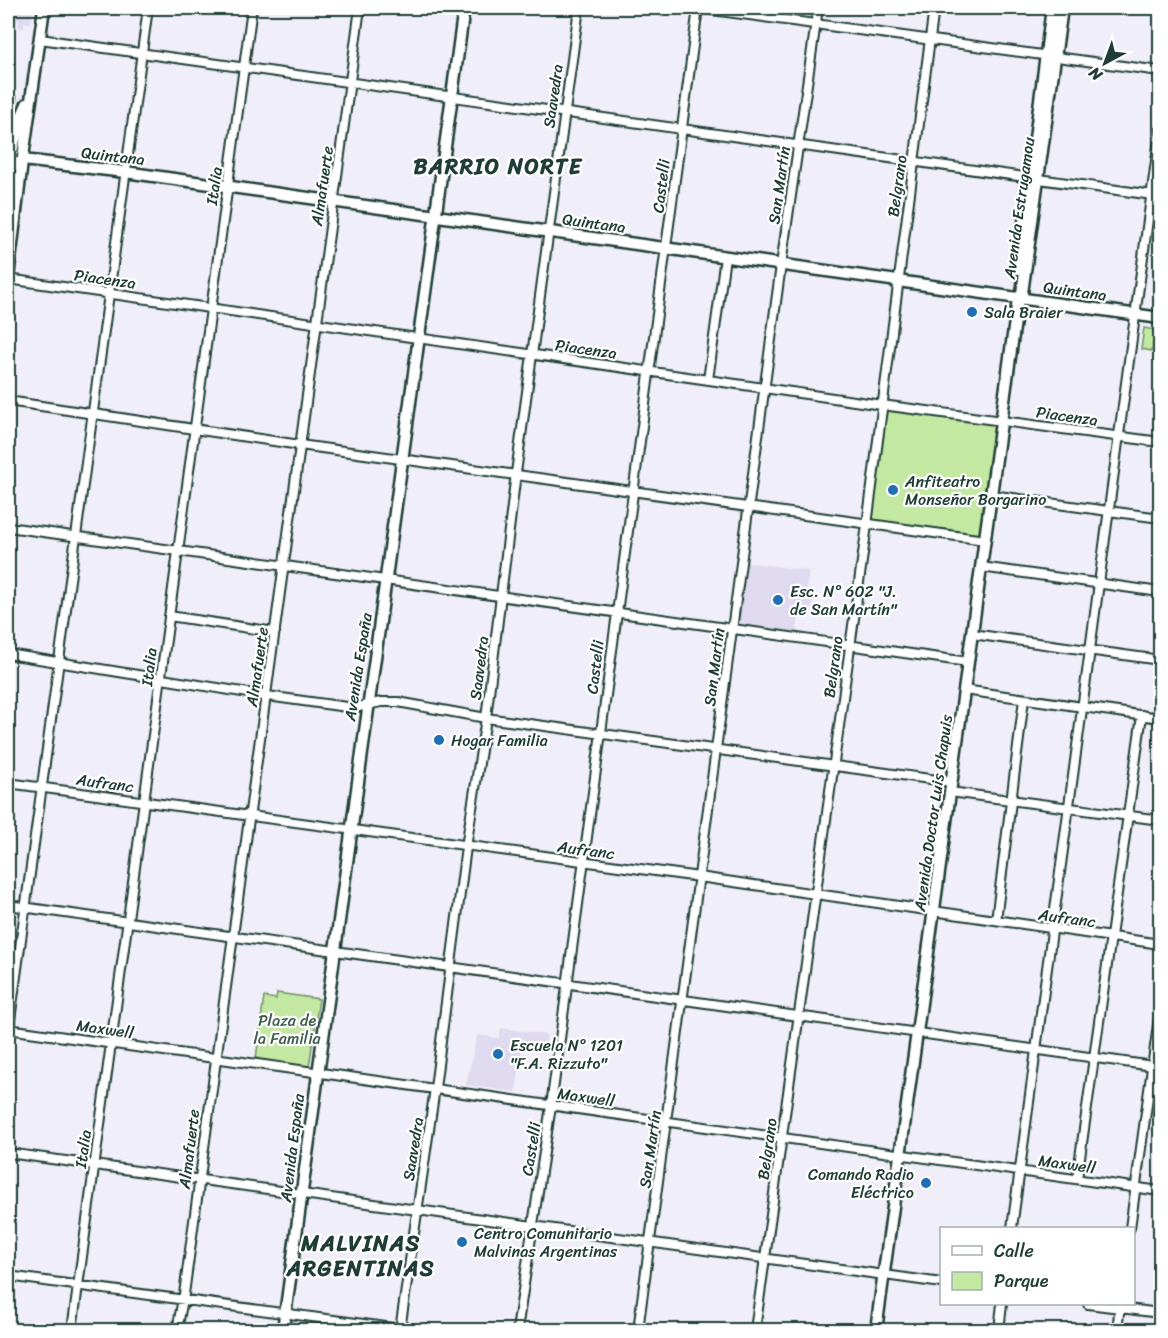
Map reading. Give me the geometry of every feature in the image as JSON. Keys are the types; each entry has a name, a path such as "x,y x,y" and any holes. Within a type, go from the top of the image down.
{"main road":[{"path":"8,278 44,8"},
{"name":"Avenida España","path":"283,1330 464,8"},
{"name":"Avenida Estrugamou","path":"1051,57 1052,8"},
{"name":"Avenida Estrugamou","path":"1018,298 1015,292 1035,179 1051,57 1062,8"},
{"path":"8,180 20,120 32,96"},
{"name":"Quintana","path":"11,158 15,165 23,160 125,172 1161,318"},
{"name":"Avenida Doctor Luis Chapuis","path":"876,1330 1018,298"}],"street":[{"path":"8,1035 148,8"},
{"name":"Italia","path":"72,1330 252,8"},
{"name":"Almafuerte","path":"177,1330 267,696 360,8"},
{"name":"Saavedra","path":"403,1330 417,1209 466,847 486,718 516,473 579,8"},
{"path":"698,8 1161,71"},
{"name":"Castelli","path":"517,1330 551,1106 698,8"},
{"name":"San Martín","path":"638,1330 764,387 818,8"},
{"name":"Belgrano","path":"755,1330 867,525 934,8"},
{"path":"40,39 1156,195"},
{"path":"1012,1227 1038,1051 1052,930 1071,808 1090,650 1136,315 1156,195 1161,131"},
{"path":"708,380 725,257"},
{"name":"Piacenza","path":"8,278 882,405 1161,442"},
{"path":"8,401 300,445 516,473 867,525 985,540"},
{"path":"991,495 1161,519"},
{"path":"8,527 968,662"},
{"path":"981,567 1161,592"},
{"path":"169,616 275,632"},
{"path":"972,634 1161,660"},
{"path":"8,654 161,680 354,708 398,702 486,718 833,765 1012,799 1161,820"},
{"path":"964,690 1161,718"},
{"path":"996,920 1024,699"},
{"path":"1077,1179 1142,716"},
{"name":"Aufranc","path":"8,783 350,832 699,877 1161,944"},
{"path":"8,905 800,1018 1157,1066"},
{"path":"1130,1227 1157,1066 1161,1010"},
{"name":"Maxwell","path":"8,1029 1161,1191"},
{"path":"8,1153 940,1283"},
{"path":"8,1276 403,1330"},
{"path":"999,1330 1002,1305"},
{"path":"1104,1305 1161,1314"},
{"path":"1117,1330 1120,1306"}],"shaded area":[{"path":"8,8 33,8 31,23 24,22 24,28 18,27 19,21 8,20"},
{"name":"Esc. N° 602 \"J. de San Martín\"","path":"747,562 809,571 806,592 814,593 812,609 800,607 797,632 738,624"},
{"name":"Escuela N° 1201 \"F.A. Rizzuto\"","path":"501,1028 547,1035 546,1045 523,1042 516,1092 466,1085 477,1035 499,1038"}],"green space":[{"path":"8,95 17,97 8,139"},
{"path":"1144,328 1155,330 1152,351 1141,349"},
{"path":"886,410 996,424 980,535 872,521"},
{"name":"Plaza de la Familia","path":"277,993 319,999 309,1067 256,1059 264,997 276,999"}],"place":[{"name":"Sala Braier","path":"972,312"},
{"name":"Anfiteatro Monseñor Borgarino","path":"893,490"},
{"name":"Esc. N° 602 \"J. de San Martín\"","path":"778,600"},
{"name":"Hogar Familia","path":"439,740"},
{"name":"Escuela N° 1201 \"F.A. Rizzuto\"","path":"498,1054"},
{"name":"Comando Radio Eléctrico","path":"926,1183"},
{"name":"Centro Comunitario Malvinas Argentinas","path":"462,1242"}],"district":[{"name":"BARRIO NORTE","path":"498,166"},
{"name":"MALVINAS ARGENTINAS","path":"361,1256"}]}
